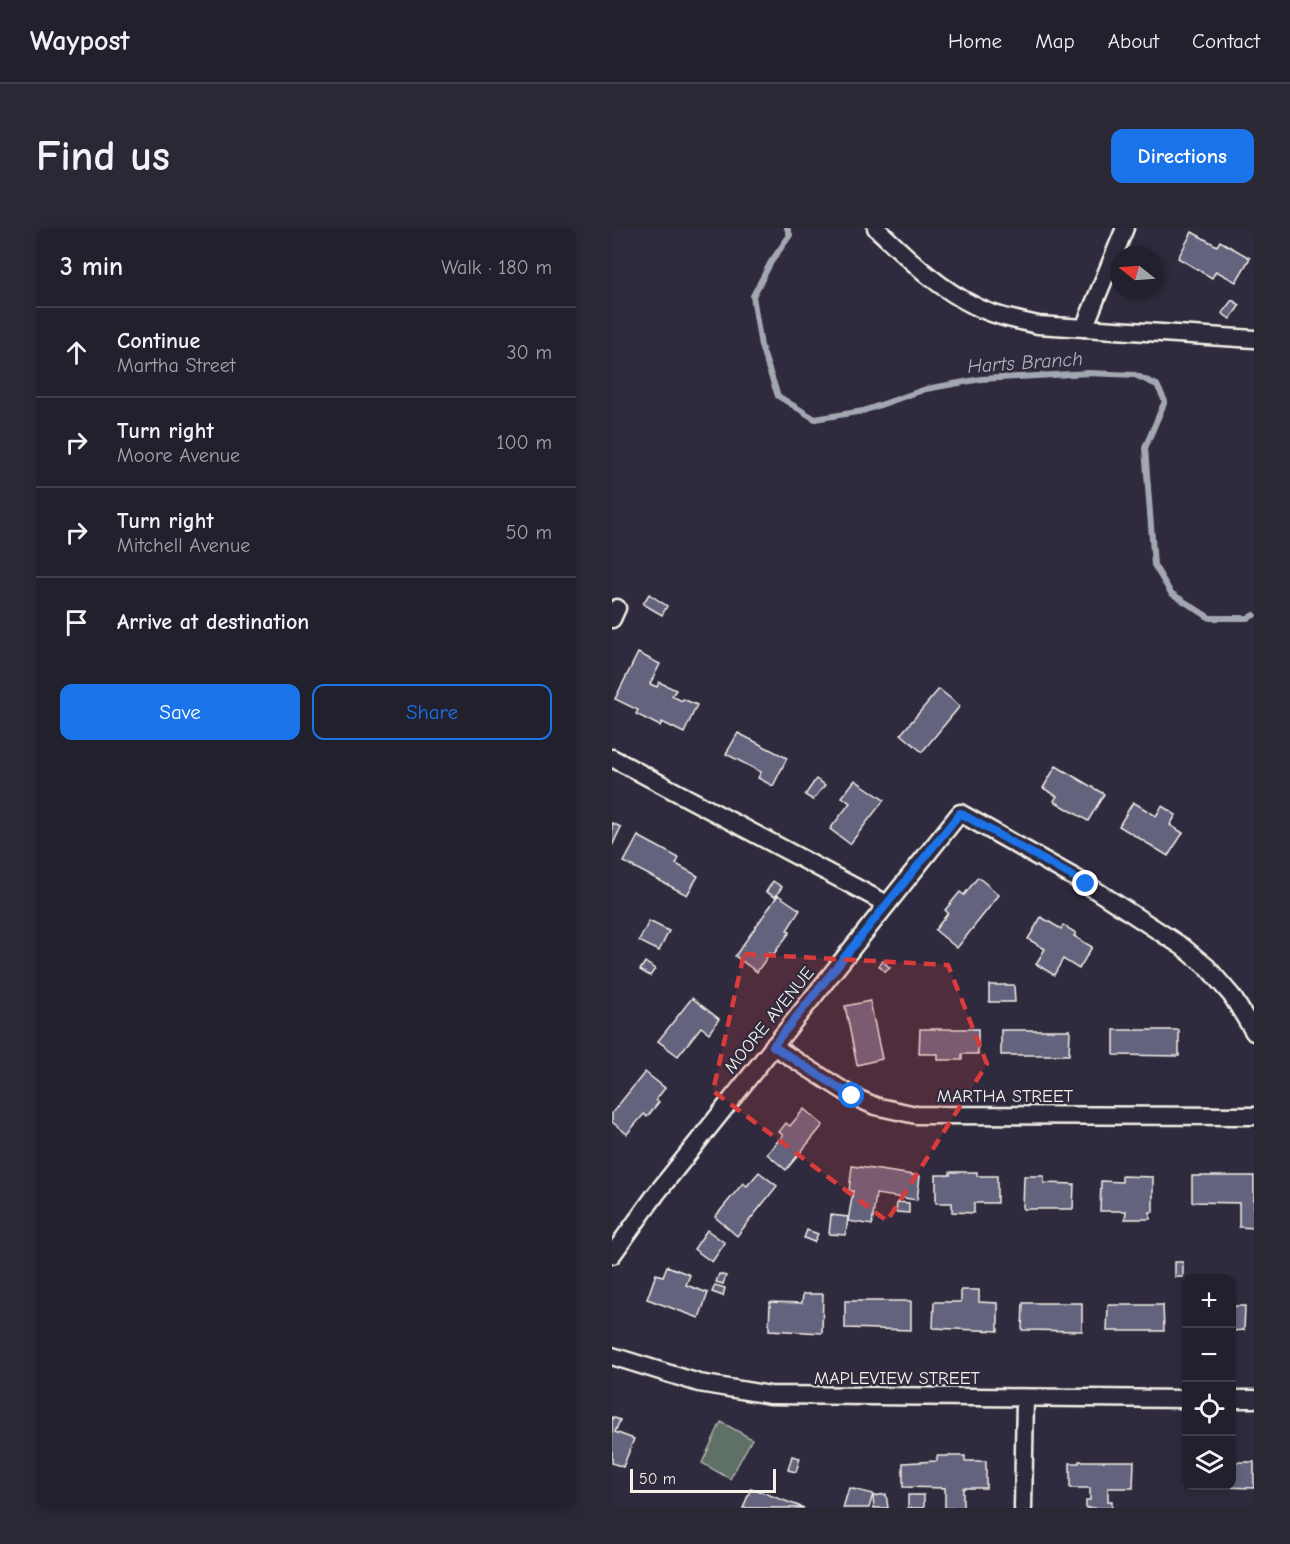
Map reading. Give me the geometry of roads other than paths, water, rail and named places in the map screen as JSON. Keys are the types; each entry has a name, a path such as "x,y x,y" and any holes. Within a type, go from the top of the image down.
{"street":[{"path":"876,228 930,278 977,307 1038,325 1254,339"},
{"path":"1084,328 1125,228"},
{"path":"612,758 887,904"},
{"name":"MOORE AVENUE","path":"612,1255 656,1194 960,813 1086,884 1183,947 1207,967 1232,996 1254,1032"},
{"name":"MARTHA STREET","path":"773,1046 852,1096 875,1106 916,1115 1254,1116"},
{"name":"MAPLEVIEW STREET","path":"612,1356 699,1383 770,1395 1182,1399"},
{"path":"1023,1508 1025,1398"},
{"path":"1236,1399 1254,1399"}],"waterway":[{"name":"Harts Branch","path":"787,228 790,235 771,262 753,296 761,346 778,396 815,419 863,411 926,389 981,379 1089,373 1135,375 1157,385 1165,401 1145,448 1154,565 1171,593 1210,618 1248,618 1254,615"}]}
